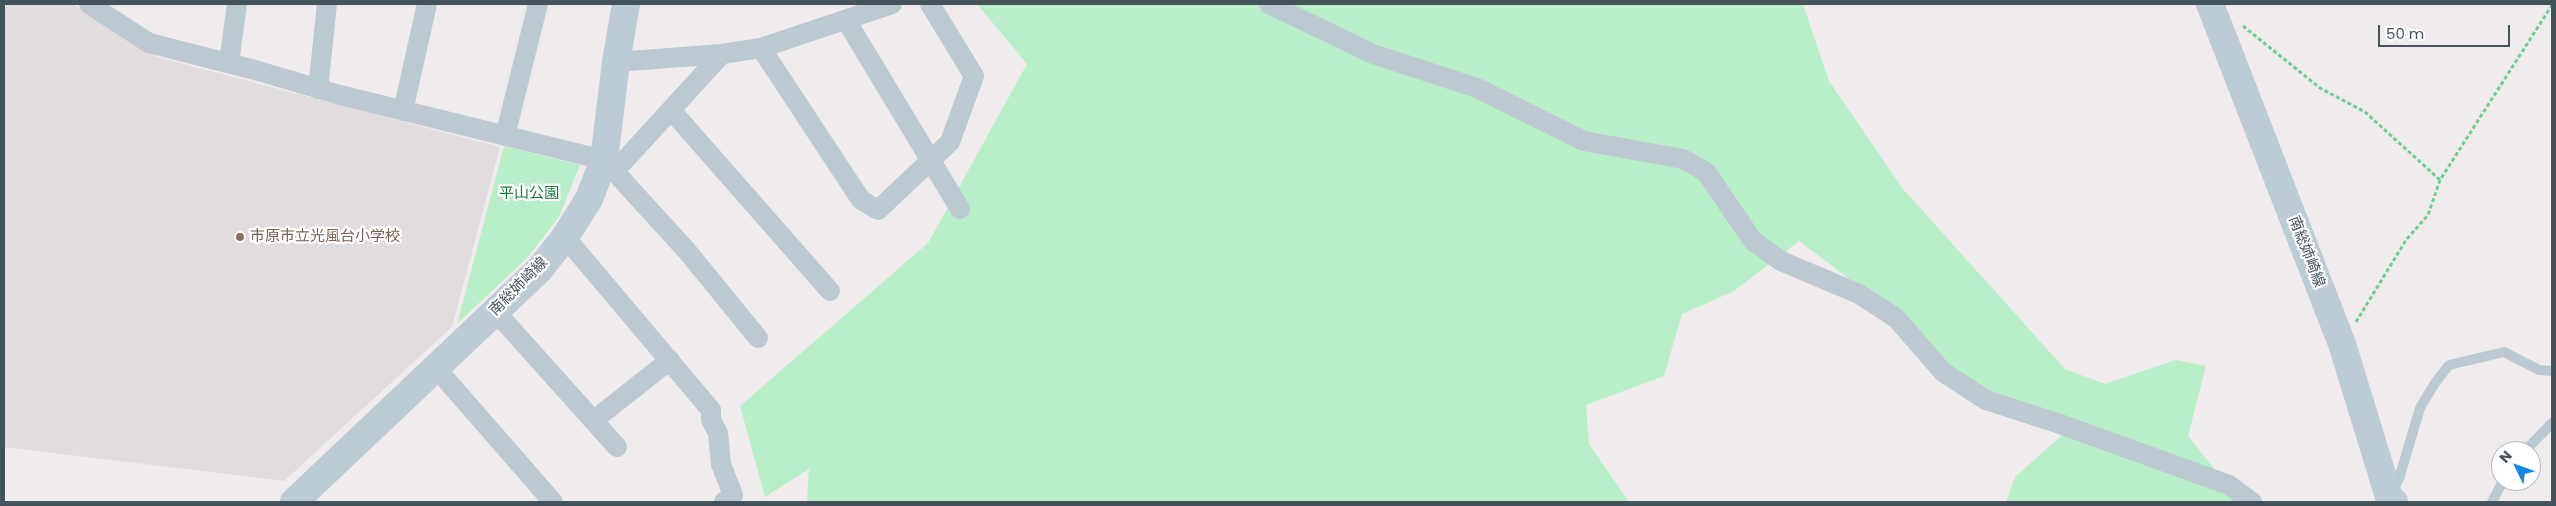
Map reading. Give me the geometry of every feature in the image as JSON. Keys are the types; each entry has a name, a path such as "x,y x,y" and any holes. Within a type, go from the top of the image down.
{"main road":[{"name":"南総姉崎線","path":"294,502 540,269 565,237 589,199 604,160 616,62 626,4"},
{"name":"南総姉崎線","path":"2210,4 2342,344 2392,500"}],"street":[{"path":"89,4 149,43 229,63 318,89 505,136 604,160 623,162 722,54"},
{"path":"229,63 237,4"},
{"path":"318,89 327,4"},
{"path":"403,110 427,4"},
{"path":"505,136 538,4"},
{"path":"616,62 722,54 761,48 846,20 887,4"},
{"path":"761,48 861,200 878,210 950,142 974,76 930,4"},
{"path":"1269,4 1373,54 1477,88 1584,141 1683,159 1706,172 1753,241 1781,261 1859,294 1896,318 1943,372 1986,400 2060,424 2229,485 2252,502"},
{"path":"846,20 960,209"},
{"path":"671,110 830,291"},
{"path":"604,160 687,251 758,338"},
{"path":"565,237 711,410 711,420 718,434 721,464 733,495 724,502"},
{"path":"495,311 617,447"},
{"path":"594,420 670,360"},
{"path":"436,368 553,502"}],"lane":[{"path":"2392,500 2420,408 2435,383 2449,365 2504,352 2539,370 2552,371"},
{"path":"2535,441 2552,423"}],"path":[{"path":"2342,344 2406,240 2428,215 2440,180 2552,5"},
{"path":"2242,25 2320,88 2365,112 2440,180"}],"shaded area":[{"name":"市原市立光風台小学校","path":"4,4 73,4 157,57 500,147 452,327 284,481 4,447"}],"green space":[{"path":"977,4 1803,4 1829,81 1903,189 2065,369 2105,384 2175,360 2206,366 2188,436 2241,502 2006,502 2015,477 2078,421 1973,395 1876,299 1799,241 1734,291 1682,314 1664,376 1586,405 1589,444 1629,502 807,502 809,469 765,497 740,406 928,243 1027,64"},
{"name":"平山公園","path":"504,146 580,165 559,217 527,258 457,324"}],"place":[{"name":"市原市立光風台小学校","path":"240,237"}]}
